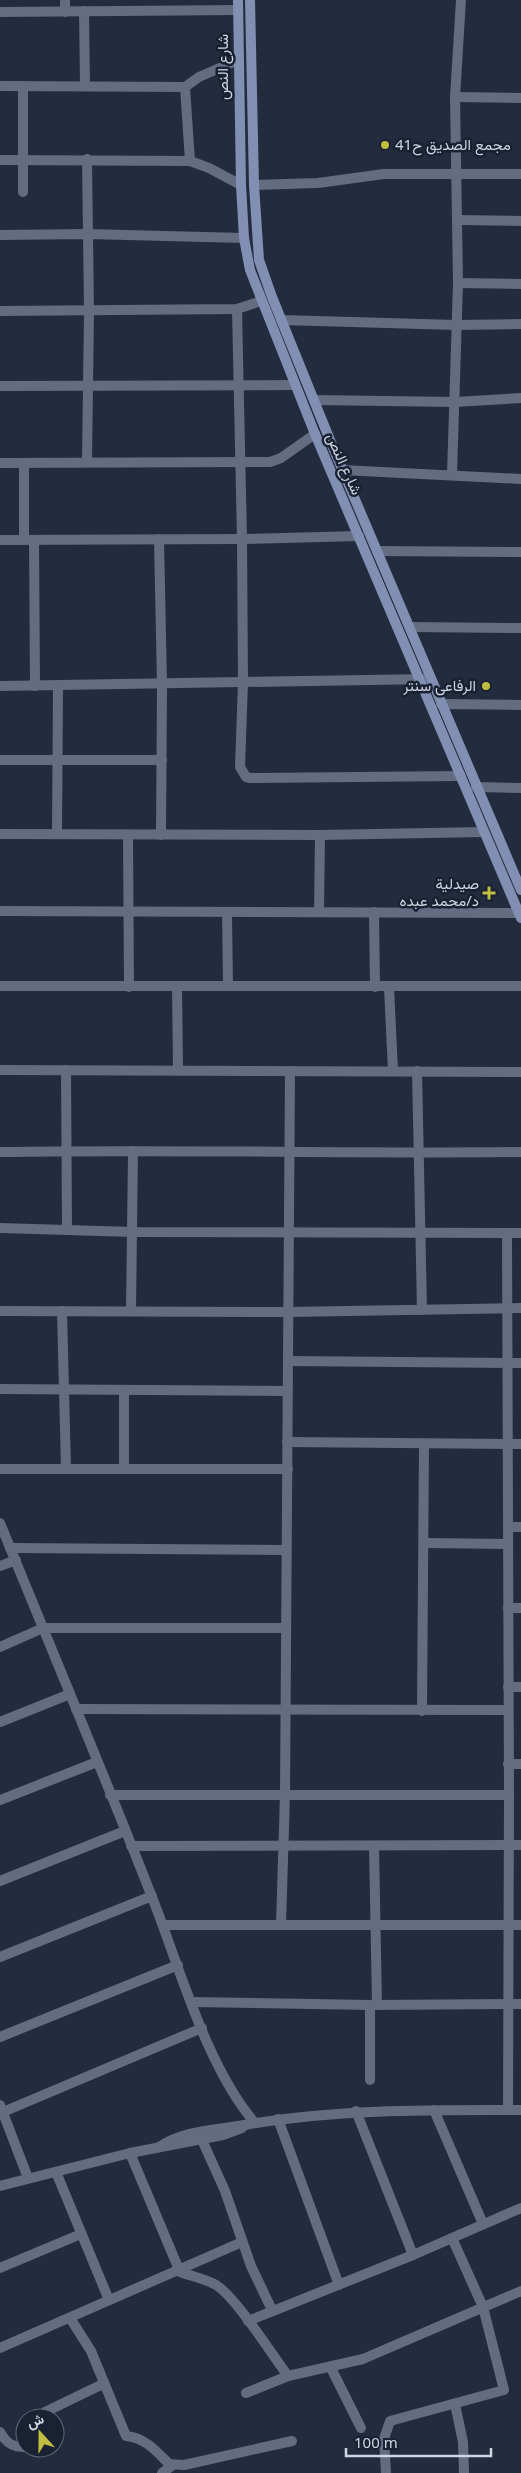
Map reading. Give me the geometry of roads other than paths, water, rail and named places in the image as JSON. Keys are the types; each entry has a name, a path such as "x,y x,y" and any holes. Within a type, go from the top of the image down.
{"main road":[{"name":"شارع النص","path":"250,0 254,186 259,260 281,320 342,470 410,627 426,679 461,776 520,915"},
{"name":"شارع النص","path":"238,5 241,185 244,238 250,270 315,434 359,536 426,679 441,704 476,787 516,866 521,890"}],"street":[{"path":"65,0 65,12"},
{"path":"452,475 458,283 455,97 461,0"},
{"path":"0,12 65,12 238,5"},
{"path":"84,11 85,85"},
{"path":"0,86 85,85 185,88 198,77 238,60"},
{"path":"23,86 23,192"},
{"path":"185,88 190,161"},
{"path":"455,97 521,98"},
{"path":"87,159 89,311 87,462"},
{"path":"0,160 190,161 209,168 241,185"},
{"path":"254,186 318,183 384,174 521,174"},
{"path":"458,220 521,221"},
{"path":"0,235 88,234 244,238"},
{"path":"458,283 521,284"},
{"path":"0,311 237,309 261,301"},
{"path":"237,309 240,386 243,682 240,767 246,777 261,778 461,776"},
{"path":"281,320 457,325 521,324"},
{"path":"0,386 295,385"},
{"path":"314,400 455,402 521,398"},
{"path":"0,463 270,462 281,458 315,434"},
{"path":"24,463 35,686"},
{"path":"342,470 521,479"},
{"path":"0,540 242,539 359,536"},
{"path":"159,539 162,685 161,835"},
{"path":"377,550 521,552"},
{"path":"410,627 521,628"},
{"path":"0,686 162,685 426,679"},
{"path":"57,834 58,686"},
{"path":"441,704 521,705"},
{"path":"0,760 162,760"},
{"path":"476,787 521,788"},
{"path":"0,834 320,835 484,832"},
{"path":"128,835 129,987"},
{"path":"318,912 320,835"},
{"path":"0,911 374,912 520,915"},
{"path":"226,912 228,986"},
{"path":"374,912 375,987"},
{"path":"0,986 521,986"},
{"path":"177,986 178,1070"},
{"path":"389,987 392,1071"},
{"path":"0,1070 521,1072"},
{"path":"66,1070 67,1229"},
{"path":"281,1924 285,1795 284,1710 288,1469 290,1071"},
{"path":"417,1071 422,1232 422,1310"},
{"path":"0,1152 67,1150 521,1152"},
{"path":"132,1310 133,1151"},
{"path":"0,1228 133,1232 521,1233"},
{"path":"507,1233 508,2110"},
{"path":"0,1311 288,1312 521,1308"},
{"path":"62,1311 66,1469"},
{"path":"288,1361 521,1363"},
{"path":"0,1389 287,1391"},
{"path":"124,1391 124,1468"},
{"path":"288,1442 521,1444"},
{"path":"422,1710 425,1543 424,1444"},
{"path":"0,1469 288,1469"},
{"path":"0,1523 152,1896 202,2028 226,2080 252,2124"},
{"path":"508,1527 521,1527"},
{"path":"425,1543 508,1544"},
{"path":"10,1548 286,1550"},
{"path":"0,1566 16,1560"},
{"path":"508,1608 521,1608"},
{"path":"0,1647 43,1628 285,1628"},
{"path":"508,1687 521,1687"},
{"path":"0,1722 70,1694"},
{"path":"76,1710 508,1710"},
{"path":"0,1800 97,1762"},
{"path":"508,1764 521,1764"},
{"path":"110,1795 509,1796"},
{"path":"0,1881 125,1831"},
{"path":"131,1846 521,1846"},
{"path":"370,2080 376,1926 374,1846"},
{"path":"0,1958 152,1896"},
{"path":"163,1925 521,1925"},
{"path":"0,2037 178,1965"},
{"path":"192,2002 373,2005 521,2004"},
{"path":"28,2178 1,2109 202,2028"},
{"path":"434,2110 483,2224"},
{"path":"158,2146 172,2139 198,2132 278,2119 356,2111 521,2110"},
{"path":"356,2111 413,2255"},
{"path":"278,2119 339,2285"},
{"path":"0,2186 158,2146 202,2140 232,2132 252,2124"},
{"path":"202,2140 225,2191 251,2266 272,2310"},
{"path":"130,2153 180,2272 216,2285 248,2321 288,2376"},
{"path":"56,2172 109,2300"},
{"path":"248,2321 413,2255 521,2208"},
{"path":"0,2268 81,2234"},
{"path":"386,2473 384,2439 390,2421 504,2390 483,2307 452,2238"},
{"path":"0,2348 109,2300 180,2272 242,2242"},
{"path":"246,2393 288,2376 331,2368 363,2359 521,2291"},
{"path":"70,2318 91,2350 103,2384 126,2436 137,2437 145,2441 173,2466"},
{"path":"331,2368 361,2428"},
{"path":"53,2408 103,2384"},
{"path":"455,2404 463,2442 464,2473"},
{"path":"0,2432 8,2443 15,2446"},
{"path":"162,2473 173,2466 292,2441"}],"place":[{"name":"مجمع الصديق ح41","path":"385,145"},
{"name":"الرفاعى سنتر","path":"486,686"},
{"name":"صيدلية د/محمد عبده","path":"489,893"}]}
